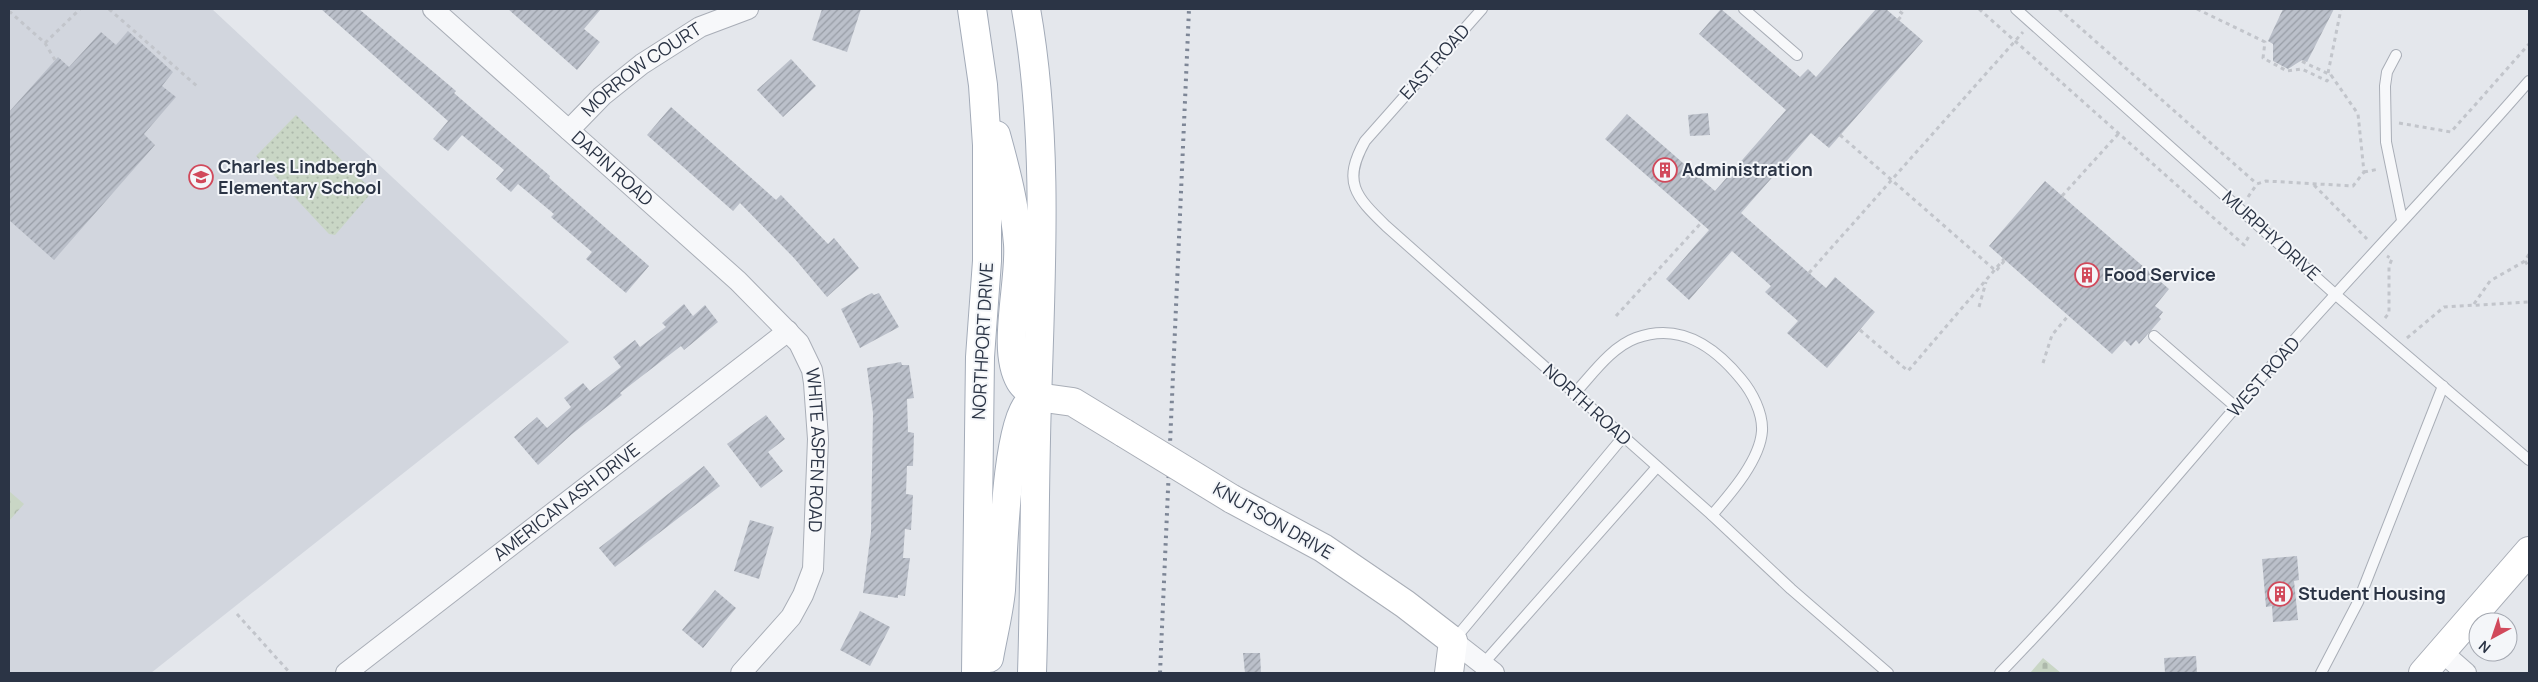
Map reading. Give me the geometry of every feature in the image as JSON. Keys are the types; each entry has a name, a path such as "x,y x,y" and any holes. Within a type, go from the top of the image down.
{"main road":[{"name":"NORTHPORT DRIVE","path":"972,9 983,85 987,145 987,261 980,357 976,673"},
{"path":"1026,9 1038,107 1041,209 1032,673"},
{"path":"983,85 1014,200 1018,247 1012,341 1014,361 1021,382 1037,397"},
{"path":"987,673 1000,592 1010,467 1024,408 1029,401 1037,397"},
{"name":"KNUTSON DRIVE","path":"1037,397 1073,402 1232,499 1324,548 1453,641"},
{"path":"2423,673 2529,551"},
{"path":"1449,673 1453,641"}],"street":[{"name":"DAPIN ROAD","path":"434,9 738,281 788,331"},
{"name":"MORROW COURT","path":"569,130 602,96 642,64 700,27 748,9"},
{"name":"AMERICAN ASH DRIVE","path":"346,673 788,331"},
{"name":"WHITE ASPEN ROAD","path":"741,673 791,617 803,595 813,569 818,439 814,383 812,370 799,343 788,331"},
{"name":"KNUTSON DRIVE","path":"1453,641 1488,669"},
{"path":"2442,652 2466,673"}],"lane":[{"name":"EAST ROAD","path":"1387,115 1482,9"},
{"path":"1744,9 1797,56"},
{"name":"MURPHY DRIVE","path":"2016,9 2241,208 2336,295 2529,460"},
{"path":"2396,54 2387,72 2386,142 2402,220"},
{"name":"WEST ROAD","path":"2000,673 2041,631 2402,220 2529,81"},
{"name":"NORTH ROAD","path":"1387,115 1365,141 1353,166 1354,186 1359,197 1386,226 1712,515 1791,589 1888,673"},
{"path":"1574,394 1603,363 1636,338 1669,334 1684,336 1701,342 1714,350 1747,386 1754,401 1762,431 1744,476 1712,515"},
{"path":"2154,336 2237,408"},
{"path":"2321,673 2358,602 2443,386"},
{"path":"1453,641 1623,438"},
{"path":"1488,669 1657,467"}],"path":[{"path":"45,43 80,9"},
{"path":"108,9 198,87"},
{"path":"1898,20 1903,14 1900,11 1902,9"},
{"path":"1979,9 2244,245 2257,223"},
{"path":"2059,9 2256,184"},
{"path":"2197,9 2265,42 2263,58 2287,71 2302,69 2327,81 2330,74 2341,9"},
{"path":"9,11 45,43 55,60"},
{"path":"1809,273 2032,22"},
{"path":"2386,121 2451,132 2529,44"},
{"path":"2241,208 2256,184 2266,181 2353,186 2364,172 2358,114 2330,74 2301,61"},
{"path":"2062,196 2119,133"},
{"path":"1840,135 1996,272 2004,260 1986,279 1908,371 1860,330"},
{"path":"1616,316 1701,223"},
{"path":"2474,305 2490,281 2525,261 2529,254"},
{"path":"2525,261 2529,267"},
{"path":"1979,307 1986,279"},
{"path":"2397,347 2444,306 2529,302"},
{"path":"2043,363 2052,335 2068,316"},
{"path":"238,614 290,673"}],"shaded area":[{"name":"Charles Lindbergh Elementary School","path":"12,9 212,9 569,342 151,673 9,673 9,13"}],"green space":[{"path":"296,115 373,191 335,235 329,234 256,156"},
{"path":"9,491 24,504 9,521"},
{"path":"2043,658 2061,673 2030,673"}],"building":[{"path":"321,9 359,9 456,91 454,93 550,176 549,178 649,266 626,293 586,259 592,252 551,217 554,214 518,184 511,192 496,179 504,170 462,135 448,151 433,139 448,121"},
{"path":"508,9 601,9 584,29 600,42 577,70"},
{"path":"822,9 861,9 847,52 812,40"},
{"name":"Administration","path":"1721,9 1800,77 1808,69 1816,77 1876,9 1886,9 1923,41 1829,148 1811,133 1741,213 1826,288 1835,277 1875,312 1827,368 1787,333 1798,321 1765,292 1771,286 1732,251 1689,300 1666,279 1709,230 1605,139 1627,114 1715,191 1786,110 1699,34"},
{"path":"2283,9 2334,9 2307,62 2302,60 2288,69 2273,61 2273,44 2268,41"},
{"path":"128,31 173,72 162,86 176,97 144,134 155,145 54,260 9,220 9,112 58,57 69,67 101,32 116,45"},
{"path":"791,59 816,86 783,117 757,90"},
{"path":"671,107 776,200 781,195 828,244 834,238 859,268 827,297 794,258 740,203 733,211 647,135"},
{"path":"1708,113 1710,135 1690,136 1688,115"},
{"name":"Food Service","path":"2045,181 2169,289 2155,306 2163,312 2159,317 2161,319 2139,344 2136,340 2131,346 2125,340 2112,354 1989,246"},
{"path":"872,293 874,295 879,293 899,327 860,348 841,309"},
{"path":"684,304 693,316 705,305 718,322 684,350 681,346 620,393 622,395 572,434 538,465 514,437 537,417 547,428 571,407 564,398 583,383 590,391 621,367 613,357 635,340 640,347 666,327 662,323"},
{"path":"901,362 902,365 909,365 914,398 907,399 908,432 914,433 913,466 907,466 906,494 913,495 911,530 905,529 903,558 910,558 905,596 898,595 898,598 863,593 871,532 873,413 867,368"},
{"path":"766,415 785,439 768,452 783,471 761,488 727,444"},
{"path":"704,466 720,486 615,567 599,548"},
{"path":"750,520 774,527 759,579 734,571"},
{"name":"Student Housing","path":"2297,556 2299,580 2294,581 2298,620 2273,622 2272,606 2266,607 2262,559"},
{"path":"715,590 736,608 703,648 682,630"},
{"path":"860,611 890,627 870,666 840,650"},
{"path":"1243,653 1260,653 1261,673 1245,673"},
{"path":"2196,656 2197,673 2165,673 2164,658"}],"railway":[{"path":"1160,673 1189,9"}],"place":[{"name":"Administration","path":"1665,170"},
{"name":"Charles Lindbergh Elementary School","path":"201,177"},
{"name":"Food Service","path":"2087,275"},
{"name":"Student Housing","path":"2280,594"}]}
